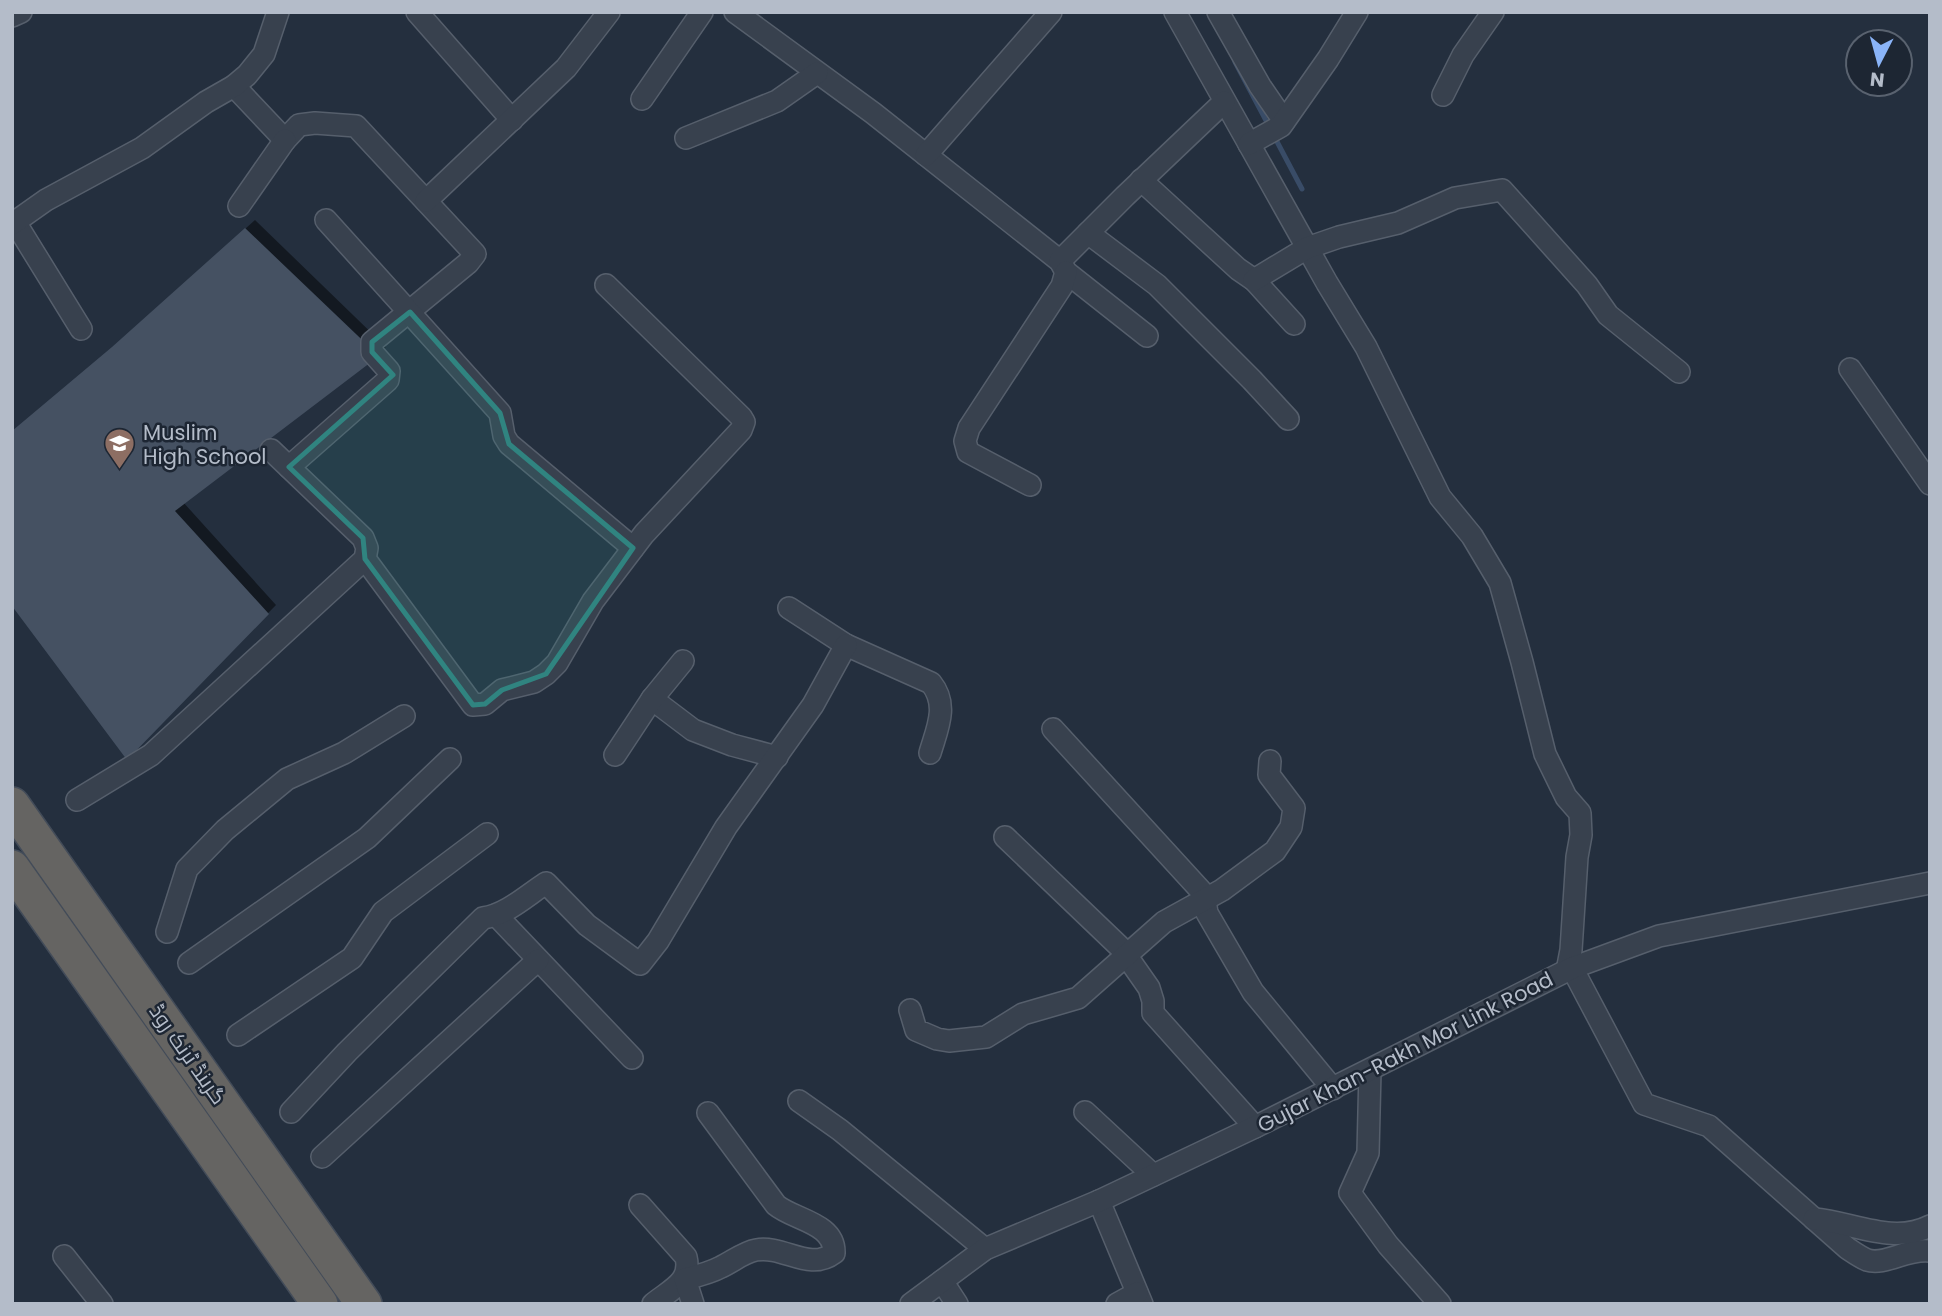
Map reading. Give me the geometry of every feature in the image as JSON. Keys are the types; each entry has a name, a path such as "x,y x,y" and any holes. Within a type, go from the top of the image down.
{"highway":[{"name":"گرینڈ ٹرنک روڈ","path":"12,805 364,1304"},
{"name":"گرینڈ ٹرنک روڈ","path":"12,868 320,1304"}],"street":[{"path":"12,16 20,12"},
{"path":"81,329 13,223 46,200 142,148 206,102 234,86 264,54 278,12"},
{"path":"417,12 513,120"},
{"path":"426,201 566,68 609,12"},
{"path":"642,99 702,12"},
{"path":"736,12 926,155 1147,336"},
{"path":"926,155 1051,12"},
{"path":"1175,12 1224,102 1256,141 1366,347 1440,496 1472,536 1500,583 1545,754 1566,797 1580,813 1581,835 1569,970 1644,1104 1709,1126 1847,1248 1867,1260 1886,1260 1911,1251 1930,1251"},
{"path":"1218,12 1282,123"},
{"path":"1256,141 1282,123 1357,12"},
{"path":"1443,95 1464,55 1493,12"},
{"path":"686,138 777,101 817,73"},
{"path":"234,86 285,140"},
{"path":"1030,485 968,452 965,441 969,428 1062,286 1063,267 1088,233 1224,102"},
{"path":"239,206 285,140 299,125 355,125 475,254 468,263 372,342 372,352 389,372 388,380 289,467"},
{"path":"1141,180 1238,269 1254,280 1294,324"},
{"path":"1254,280 1312,246 1398,223 1436,204 1455,198 1502,190 1587,285 1608,315 1679,372"},
{"path":"326,220 500,413 504,436 509,444 634,548"},
{"path":"1088,233 1157,285 1287,419"},
{"path":"365,559 473,705 485,704 502,690 534,682 547,674 557,663 593,601 634,548 741,429 744,422 606,285"},
{"path":"1850,369 1930,484"},
{"path":"77,800 151,755 365,559 367,548 363,538 271,450"},
{"path":"789,608 846,645 931,683 939,693 943,708 930,754"},
{"path":"291,1112 347,1052 483,919 496,915 545,883 587,925 640,964 658,941 726,827 813,705 846,645"},
{"path":"615,755 652,699 683,661"},
{"path":"652,699 693,730 732,745 777,757"},
{"path":"167,932 187,869 225,831 287,779 344,752 404,716"},
{"path":"1054,729 1204,894 1207,913 1252,992 1333,1089"},
{"path":"189,963 367,838 450,759"},
{"path":"909,1010 916,1030 937,1039 967,1041 986,1037 1023,1014 1078,998 1171,917 1205,901 1275,851 1292,827 1294,808 1269,775 1270,761"},
{"path":"238,1035 352,958 383,912 487,834"},
{"path":"1005,837 1127,956 1149,988 1153,1013 1255,1127"},
{"name":"Gujar Khan-Rakh Mor Link Road","path":"911,1304 985,1249 1099,1201 1255,1127 1569,970 1658,936 1930,883"},
{"path":"496,915 632,1058"},
{"path":"322,1157 538,960"},
{"path":"1370,1071 1368,1153 1350,1193 1388,1245 1440,1304"},
{"path":"799,1101 840,1130 985,1249"},
{"path":"1085,1111 1153,1175"},
{"path":"653,1304 685,1279 719,1268 754,1250 772,1250 815,1260 824,1260 834,1253 832,1240 825,1230 789,1214 776,1205 708,1113"},
{"path":"1099,1201 1140,1298 1117,1304"},
{"path":"640,1205 686,1257 688,1267 685,1279 693,1304"},
{"path":"1814,1219 1891,1233 1905,1233 1930,1226"},
{"path":"64,1256 95,1302"},
{"path":"942,1281 957,1304"}],"highlighted area":[{"path":"410,312 500,413 509,444 633,548 546,674 502,690 485,704 473,705 365,559 363,538 289,467 393,375 372,352 372,342"}],"building":[{"name":"Muslim High School","path":"245,228 379,356 175,511 269,614 127,760 12,606 12,431 112,347"}],"waterway":[{"path":"1235,62 1270,128"},
{"path":"1274,136 1302,189"}],"place":[{"name":"Muslim High School","path":"120,471"}]}
